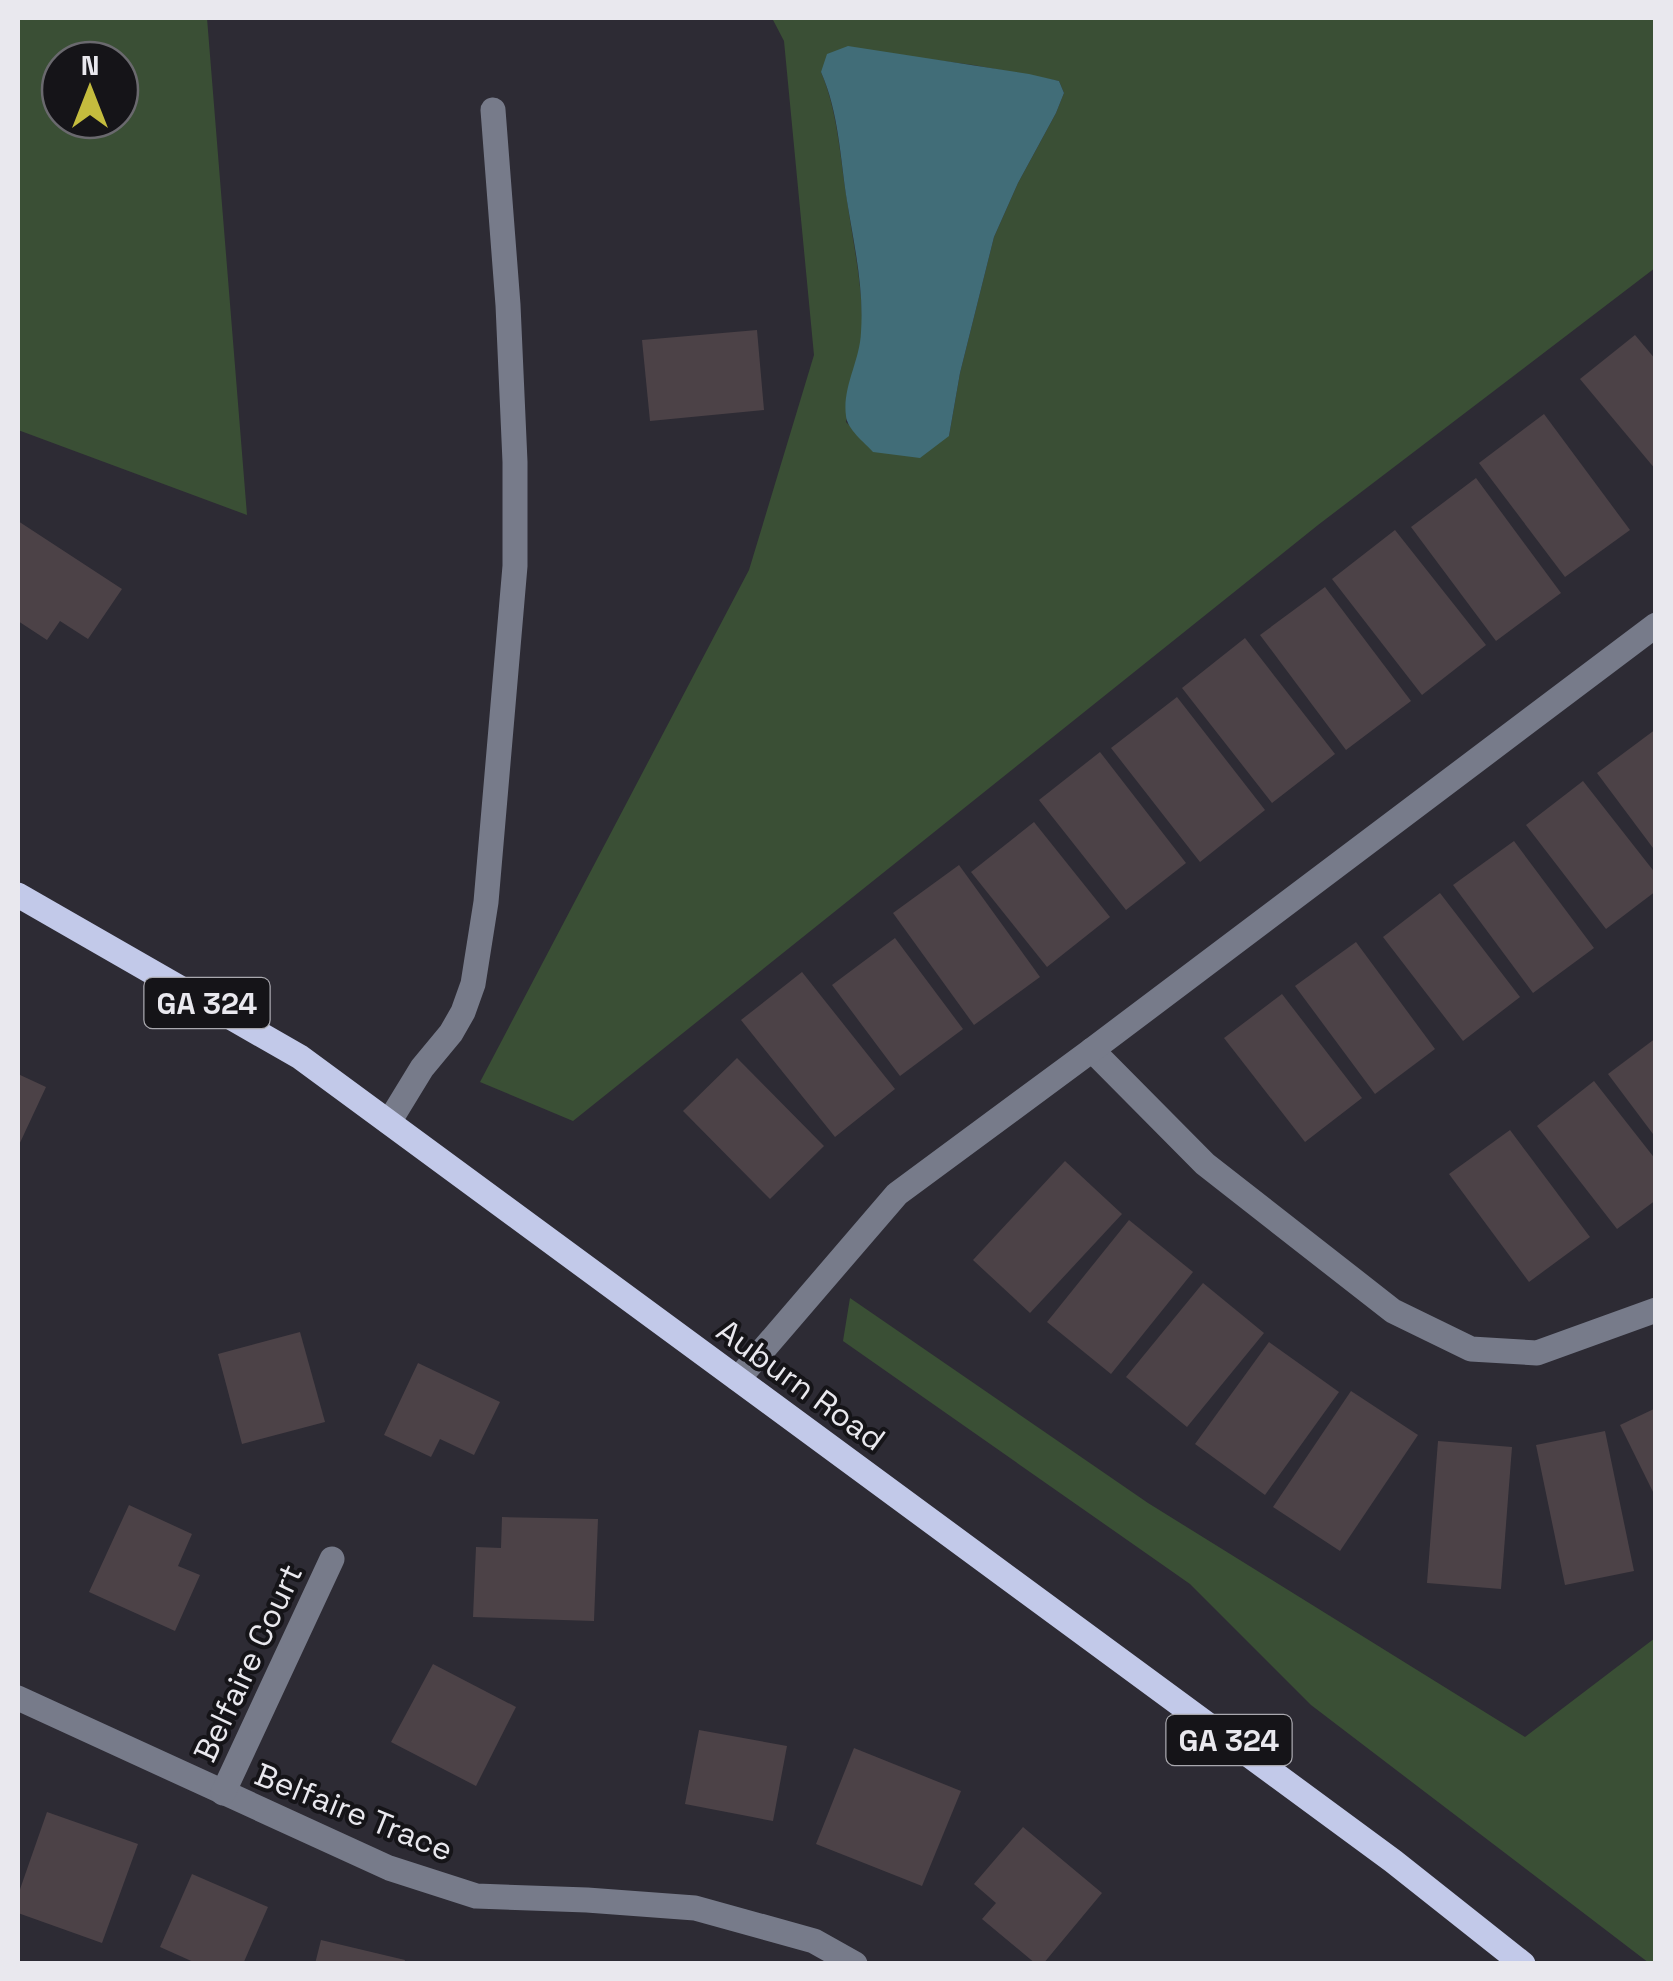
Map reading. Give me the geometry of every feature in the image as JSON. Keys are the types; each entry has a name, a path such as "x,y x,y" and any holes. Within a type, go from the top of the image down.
{"main road":[{"name":"Auburn Road","path":"18,895 300,1057 1393,1862 1522,1964"}],"street":[{"path":"389,1122 463,1012 473,984 486,902 515,566 509,325 493,110"},
{"path":"738,1379 896,1194 1656,625"},
{"path":"1092,1050 1206,1164 1392,1311 1471,1349 1537,1353 1656,1310"},
{"name":"Belfaire Court","path":"223,1794 332,1559"},
{"name":"Belfaire Trace","path":"18,1698 389,1868 476,1896 695,1908 814,1941 856,1964"}],"green space":[{"path":"18,18 207,18 247,515 18,430"},
{"path":"772,18 1655,18 1655,268 1318,525 573,1121 480,1082 749,570 814,355 784,41","holes":["881,53 1059,81 1064,93 994,237 960,373 949,436 859,435 846,422 861,342 859,281 835,119 821,72"]},
{"path":"850,1298 1148,1503 1525,1737 1655,1638 1655,1963 1649,1963 1311,1705 1190,1584 843,1341"}],"water":[{"path":"848,46 1029,74 1059,81 1064,93 994,237 960,373 949,436 920,458 873,452 846,416 845,405 860,343 861,299 835,119 821,72 827,54"}],"building":[{"path":"757,330 764,410 650,421 642,340"},
{"path":"1635,335 1656,360 1656,470 1580,379"},
{"path":"1544,414 1630,530 1565,577 1479,463"},
{"path":"1476,478 1561,593 1496,641 1411,527"},
{"path":"18,521 122,589 88,639 60,621 47,640 18,621"},
{"path":"1395,530 1486,645 1422,695 1332,579"},
{"path":"1325,587 1411,701 1346,750 1260,635"},
{"path":"1245,638 1335,754 1272,803 1182,688"},
{"path":"1177,697 1265,810 1200,862 1111,748"},
{"path":"1656,729 1656,852 1597,773"},
{"path":"1100,752 1186,863 1126,910 1039,800"},
{"path":"1583,781 1656,874 1656,891 1606,929 1526,825"},
{"path":"1034,822 1110,917 1047,967 971,872"},
{"path":"1514,841 1594,948 1533,993 1453,885"},
{"path":"959,865 1040,977 974,1025 893,913"},
{"path":"1440,893 1520,997 1463,1041 1383,937"},
{"path":"895,938 963,1029 900,1076 832,985"},
{"path":"1356,942 1435,1049 1375,1094 1295,986"},
{"path":"802,972 895,1089 835,1137 741,1020"},
{"path":"1282,994 1362,1098 1305,1142 1224,1038"},
{"path":"1656,1038 1656,1138 1608,1074"},
{"path":"737,1058 824,1146 770,1199 683,1111"},
{"path":"18,1074 46,1087 18,1147"},
{"path":"1594,1081 1656,1160 1656,1200 1617,1229 1537,1126"},
{"path":"1510,1130 1590,1237 1529,1282 1449,1174"},
{"path":"1065,1161 1122,1214 1030,1313 973,1260"},
{"path":"1129,1220 1193,1272 1111,1374 1047,1322"},
{"path":"1203,1283 1264,1333 1187,1427 1126,1377"},
{"path":"300,1332 325,1422 242,1444 218,1354"},
{"path":"1269,1342 1339,1392 1265,1495 1195,1444"},
{"path":"418,1363 500,1402 474,1455 440,1439 431,1457 384,1435"},
{"path":"1351,1391 1418,1435 1340,1551 1273,1507"},
{"path":"1656,1408 1656,1498 1620,1425"},
{"path":"1605,1431 1634,1571 1565,1585 1536,1445"},
{"path":"1438,1441 1512,1447 1501,1589 1427,1583"},
{"path":"129,1505 192,1534 178,1566 200,1575 175,1631 89,1592"},
{"path":"502,1517 598,1519 594,1621 473,1617 476,1547 501,1548"},
{"path":"433,1664 516,1707 476,1786 391,1742"},
{"path":"699,1730 787,1746 773,1821 685,1804"},
{"path":"854,1748 961,1791 922,1886 816,1844"},
{"path":"47,1812 138,1844 102,1943 18,1913 18,1895"},
{"path":"1023,1827 1102,1893 1043,1964 1036,1964 982,1919 996,1903 974,1884"},
{"path":"192,1874 268,1907 243,1964 198,1964 160,1947"},
{"path":"321,1940 405,1960 404,1964 315,1964"}]}
